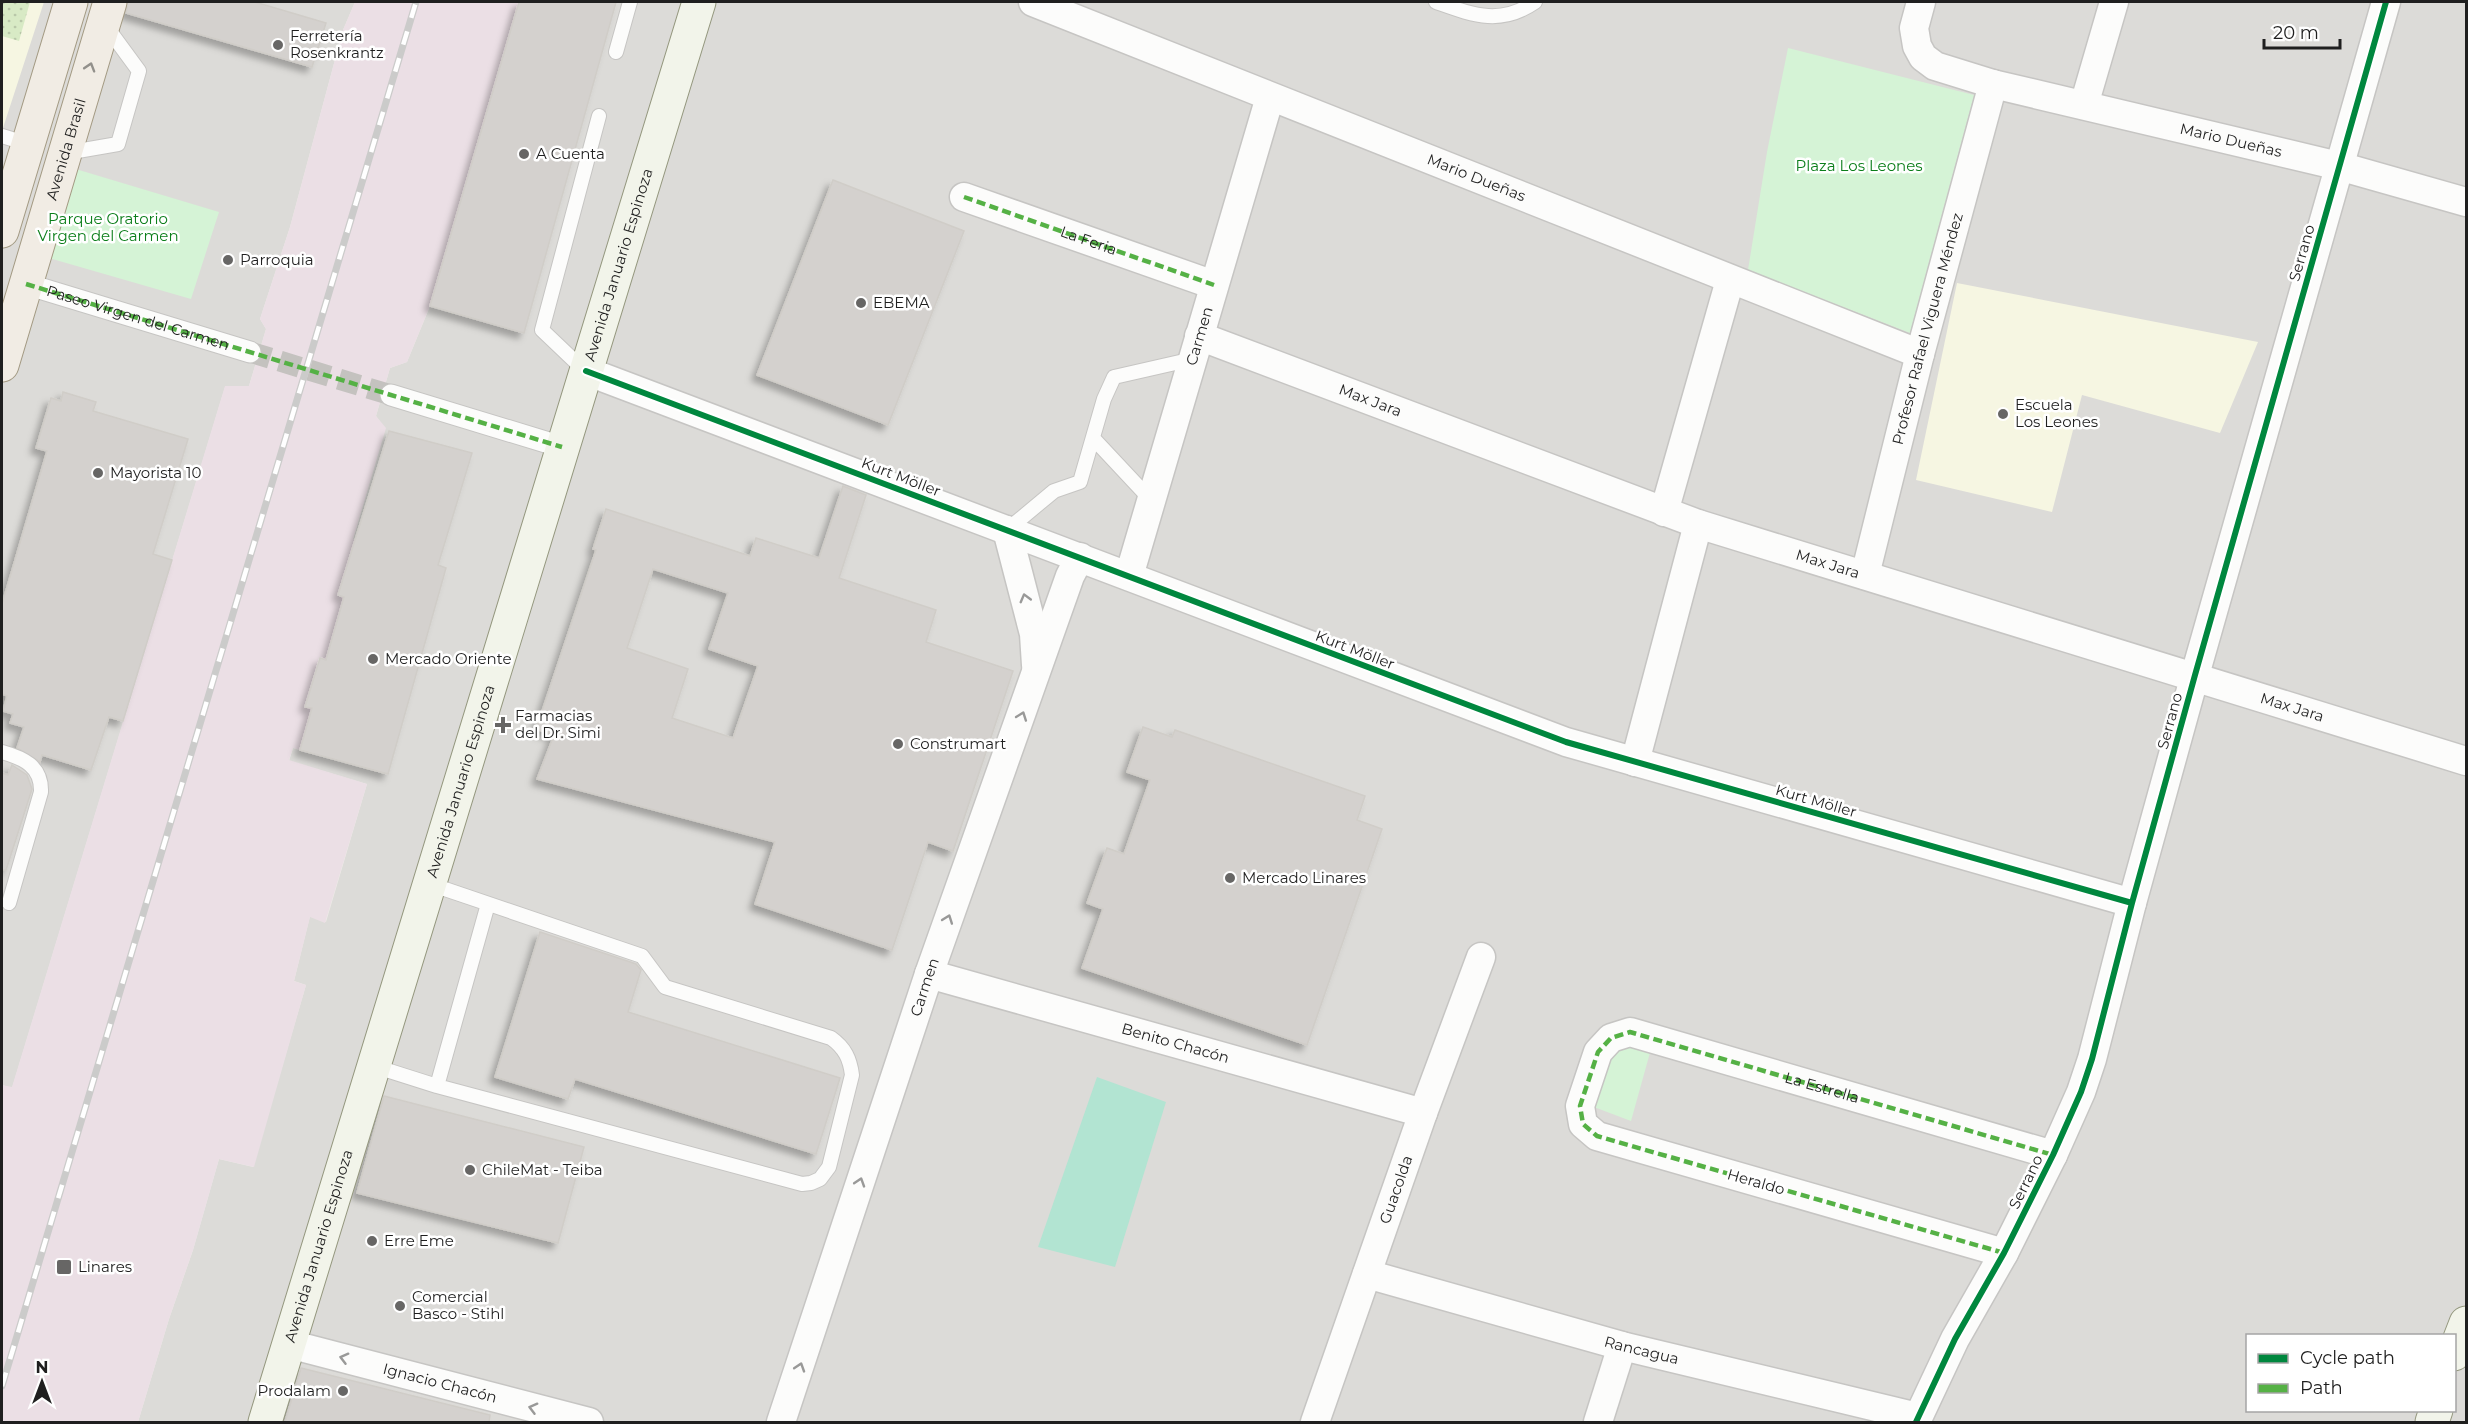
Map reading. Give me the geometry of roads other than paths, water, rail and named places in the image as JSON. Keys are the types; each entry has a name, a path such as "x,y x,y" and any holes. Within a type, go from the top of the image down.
{"main road":[{"path":"2,231 15,140 71,2"},
{"name":"Avenida Januario Espinoza","path":"265,1422 699,2"},
{"name":"Avenida Brasil","path":"2,365 107,12"},
{"path":"2456,1349 2466,1323"}],"street":[{"name":"Mario Dueñas","path":"1034,2 1920,354"},
{"name":"Mario Dueñas","path":"1921,2 1914,28 1917,46 1923,57 1935,66 1993,84 2339,166 2466,202"},
{"path":"2084,105 2114,2"},
{"name":"Serrano","path":"1917,1420 1955,1340 2004,1253 2053,1155 2081,1092 2092,1059 2195,675 2386,2"},
{"name":"Profesor Rafael Viguera Méndez","path":"1865,575 1920,354 1993,84"},
{"name":"Carmen","path":"1129,576 1270,97"},
{"path":"9,181 52,194"},
{"name":"La Feria","path":"964,197 1214,285"},
{"path":"1664,512 1730,280"},
{"name":"Paseo Virgen del Carmen","path":"26,284 250,352"},
{"name":"Max Jara","path":"1196,347 1698,524 2466,760"},
{"name":"Kurt Möller","path":"586,371 1566,742 2132,903"},
{"path":"391,395 562,447"},
{"path":"1635,762 1698,524"},
{"path":"1007,530 1034,634 1036,676"},
{"name":"Carmen","path":"781,1422 929,974 1070,576 1080,557"},
{"name":"Guacolda","path":"1315,1422 1481,957"},
{"name":"Benito Chacón","path":"929,974 1424,1113"},
{"name":"La Estrella","path":"1598,1052 1611,1038 1630,1032 2053,1155"},
{"name":"Heraldo","path":"1598,1052 1580,1106 1583,1124 1597,1136 2004,1253"},
{"name":"Rancagua","path":"1367,1274 1622,1346 1917,1420"},
{"name":"Ignacio Chacón","path":"289,1344 589,1422"},
{"path":"1598,1422 1622,1346"}],"lane":[{"path":"616,52 630,2"},
{"path":"1436,2 1469,14 1494,17 1511,14 1535,2"},
{"path":"64,154 118,144 139,71 107,12"},
{"path":"586,371 542,330 599,116"},
{"path":"1007,530 1054,491 1080,482 1104,399 1114,377 1196,347"},
{"path":"1093,438 1151,500"},
{"path":"2,752 31,764 42,783 9,903"},
{"path":"374,1066 436,1086 802,1184 820,1179 829,1167 852,1076 851,1063 839,1044 822,1035 665,987 642,956 430,884"},
{"path":"436,1086 488,904"}],"tunnel":[{"path":"250,352 391,395"}],"railway":[{"path":"2,1386 416,2"}],"place":[{"name":"Ferretería Rosenkrantz","path":"278,45"},
{"name":"A Cuenta","path":"524,154"},
{"name":"Parroquia","path":"228,260"},
{"name":"EBEMA","path":"861,303"},
{"name":"Escuela Los Leones","path":"2003,414"},
{"name":"Mayorista 10","path":"98,473"},
{"name":"Mercado Oriente","path":"373,659"},
{"name":"Farmacias del Dr. Simi","path":"503,725"},
{"name":"Construmart","path":"898,744"},
{"name":"Mercado Linares","path":"1230,878"},
{"name":"ChileMat - Teiba","path":"470,1170"},
{"name":"Erre Eme","path":"372,1241"},
{"name":"Linares","path":"64,1267"},
{"name":"Comercial Basco - Stihl","path":"400,1306"},
{"name":"Prodalam","path":"343,1391"}],"park label":[{"name":"Plaza Los Leones","path":"1859,166"},
{"name":"Parque Oratorio Virgen del Carmen","path":"108,228"}]}
